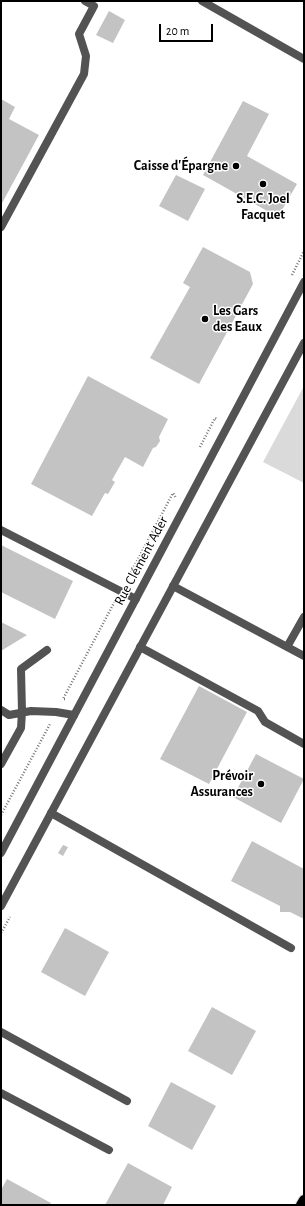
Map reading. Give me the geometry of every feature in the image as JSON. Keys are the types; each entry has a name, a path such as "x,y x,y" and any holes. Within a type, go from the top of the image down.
{"main road":[{"path":"301,1205 304,1200"}],"street":[{"path":"1,227 84,74 86,56 79,34 96,4 85,1"},
{"path":"202,1 304,59"},
{"name":"Rue Clément Ader","path":"1,853 304,282"},
{"path":"1,906 304,343"},
{"path":"1,530 136,599"},
{"path":"173,586 304,656"},
{"path":"287,647 302,626 304,617"},
{"path":"140,647 258,711 265,722 304,744"},
{"path":"1,764 21,728 21,669 47,650"},
{"path":"1,710 9,715 22,712 56,712 74,715"},
{"path":"51,813 291,948"},
{"path":"1,1032 127,1101"},
{"path":"1,1093 109,1150"}],"path":[{"path":"84,697 63,699 115,601 130,609"},
{"path":"1,815 51,722 61,740"}],"shaded area":[{"path":"304,386 304,483 263,462"}],"building":[{"path":"109,11 125,20 113,43 96,35"},
{"path":"1,99 15,107 9,119 39,135 1,205"},
{"path":"243,101 269,114 247,156 297,184 278,217 203,175"},
{"path":"176,175 205,189 188,221 159,206"},
{"path":"203,247 250,272 253,284 199,384 150,358 190,287 183,283"},
{"path":"88,376 168,419 159,437 160,441 156,447 153,448 143,467 125,457 112,480 115,482 108,494 105,493 92,516 31,484"},
{"path":"1,545 73,581 55,619 1,592"},
{"path":"1,622 27,635 1,651"},
{"path":"199,686 247,712 209,784 160,759"},
{"path":"256,754 304,779 281,823 233,797"},
{"path":"252,841 304,869 304,919 290,912 280,912 280,906 231,881"},
{"path":"63,845 68,847 63,856 58,853"},
{"path":"65,928 109,952 85,996 41,972"},
{"path":"212,1007 256,1031 232,1075 188,1051"},
{"path":"171,1082 216,1106 192,1150 148,1126"},
{"path":"128,1163 172,1187 163,1205 105,1205"},
{"path":"7,1179 51,1203 50,1205 1,1205 1,1190"}],"place":[{"name":"Caisse d'Épargne","path":"236,166"},
{"name":"S.E.C. Joel Facquet","path":"263,184"},
{"name":"Les Gars des Eaux","path":"205,319"},
{"name":"Prévoir Assurances","path":"261,784"}]}
